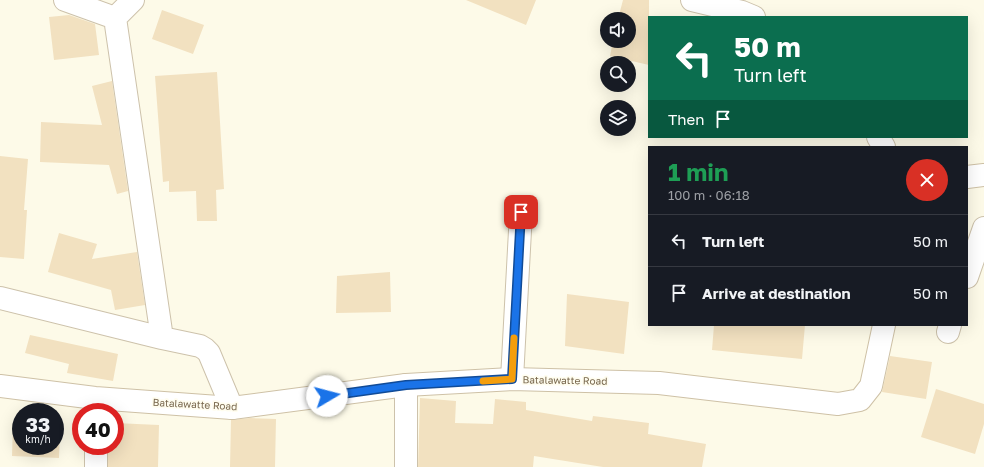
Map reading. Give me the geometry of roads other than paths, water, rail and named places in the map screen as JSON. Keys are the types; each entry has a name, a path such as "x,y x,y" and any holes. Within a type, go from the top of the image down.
{"street":[{"path":"65,0 115,18"},
{"path":"115,18 133,0"},
{"path":"692,0 742,12 752,16"},
{"path":"115,18 162,338"},
{"path":"968,177 984,175"},
{"path":"512,379 521,212"},
{"path":"968,274 984,228"},
{"path":"0,298 200,346 209,353 232,408"},
{"name":"Batalawatte Road","path":"124,406 232,408 406,385 512,379 659,383 838,404 860,400 870,386 884,326"},
{"path":"406,385 406,467"},
{"name":"Batalawatte Road","path":"0,386 85,403"},
{"path":"96,455 96,467"}]}
